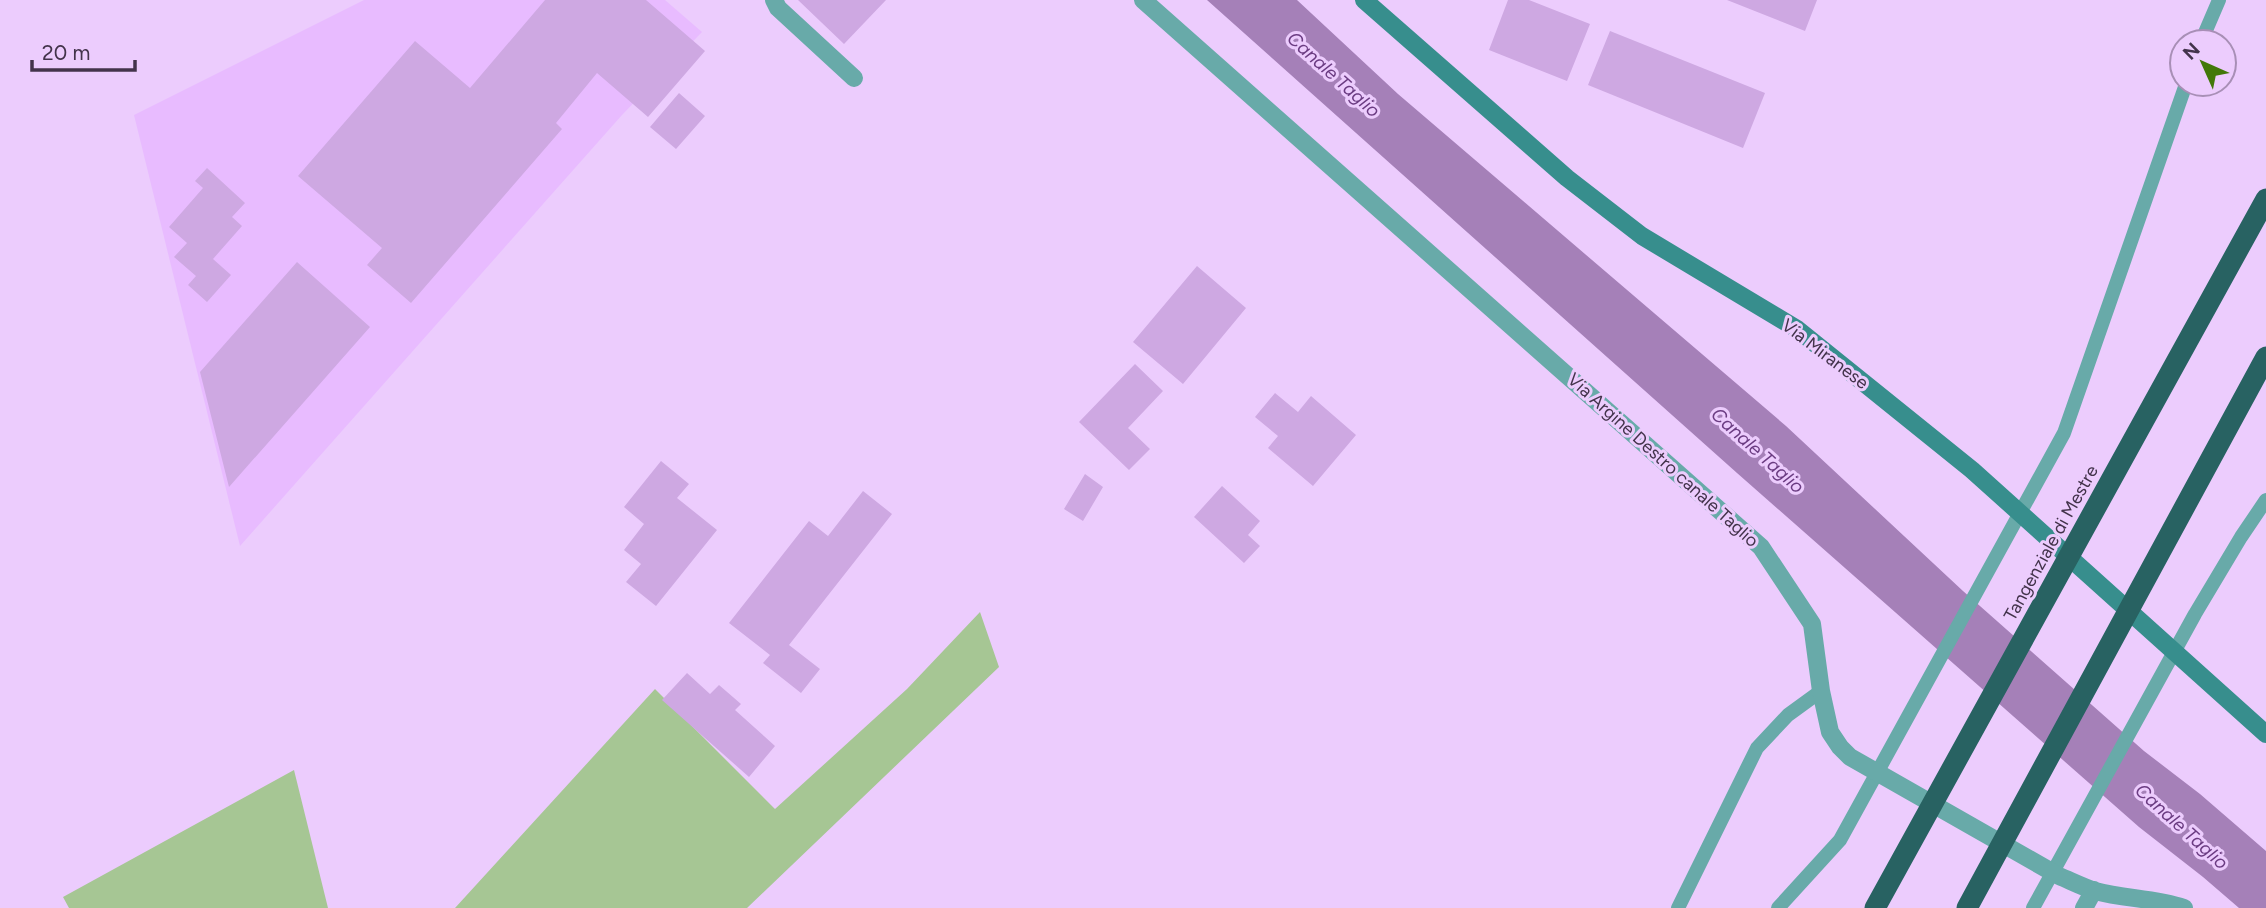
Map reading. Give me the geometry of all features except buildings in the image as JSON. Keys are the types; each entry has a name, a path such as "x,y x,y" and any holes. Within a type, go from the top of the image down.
{"highway":[{"name":"Tangenziale di Mestre","path":"1875,908 2266,199"},
{"path":"1967,908 2266,357"}],"main road":[{"name":"Via Miranese","path":"1364,0 1567,177 1642,236 1797,329 1972,470 2266,734"}],"street":[{"path":"774,0 778,8 854,78"},
{"name":"Via Argine Destro canale Taglio","path":"1143,0 1761,547 1812,624 1821,691 1830,732 1850,757 2059,876 2094,890 2162,901 2184,908"},
{"path":"2084,908 2094,890"}],"lane":[{"path":"2207,28 2219,0"},
{"path":"1779,908 1840,839 2064,433 2181,98"},
{"path":"2034,906 2195,614 2266,500"},
{"path":"1678,908 1757,748 1788,715 1821,691"}],"shaded area":[{"path":"364,0 665,0 702,32 622,115 240,546 134,115"}],"green space":[{"path":"980,612 999,667 747,908 455,908 655,689 775,809 907,689"},
{"path":"294,770 328,908 69,908 63,897"}],"water":[{"name":"Canale Taglio","path":"1207,0 1297,0 1398,94 1786,426 1963,591 2144,751 2200,794 2266,851 2266,908 2239,908 2139,827"}]}
